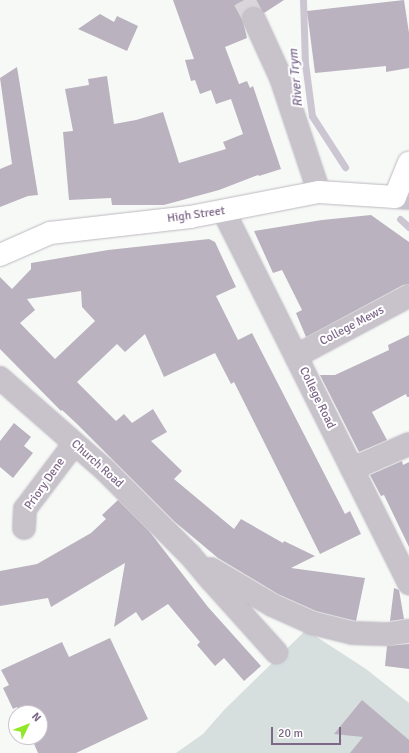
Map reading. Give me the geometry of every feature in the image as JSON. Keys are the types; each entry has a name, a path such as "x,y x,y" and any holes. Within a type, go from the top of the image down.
{"main road":[{"path":"402,197 409,163"},
{"name":"High Street","path":"0,256 50,233 224,212 319,192 402,197"}],"street":[{"path":"254,19 281,78 319,192"},
{"name":"College Road","path":"224,212 409,583"},
{"name":"College Mews","path":"296,356 409,296"},
{"name":"Church Road","path":"0,378 105,470 190,555 276,652"},
{"name":"Priory Dene","path":"24,528 25,509 74,444"},
{"path":"352,469 409,444"},
{"name":"Church Road","path":"190,555 223,578 312,623 352,632 389,634 409,631"}],"shaded area":[{"path":"306,630 366,669 409,703 409,753 176,753 203,734 224,710"}],"building":[{"path":"173,0 284,0 264,13 256,7 248,8 244,12 242,18 247,38 225,47 239,84 247,81 250,88 253,86 281,169 259,176 258,175 219,190 164,205 112,205 111,198 69,200 63,132 73,131 65,89 89,85 88,79 107,76 114,124 136,120 163,112 179,163 226,149 223,142 243,134 231,99 216,104 211,90 200,94 195,80 191,81 185,60 194,59"},
{"path":"404,0 409,33 409,68 386,72 386,66 315,73 307,11"},
{"path":"100,14 114,22 117,16 138,26 127,51 78,29"},
{"path":"17,67 38,195 28,196 0,207 0,169 12,164 0,78"},
{"path":"371,215 409,242 409,284 403,285 306,337 296,313 302,310 282,270 273,273 254,231 322,220"},
{"path":"209,239 215,242 236,287 216,296 238,340 252,333 345,514 350,511 361,534 320,554 234,382 231,384 215,353 164,377 145,334 125,352 117,344 77,382 116,421 124,414 132,423 153,409 167,432 151,441 182,471 174,479 234,529 241,519 283,543 284,541 315,556 291,568 365,578 356,621 316,611 278,594 218,558 175,522 76,423 62,410 61,411 0,349 0,277 12,289 31,269 31,263 108,250","holes":["81,291 82,307 95,321 55,359 20,323 35,310 27,299"]},
{"path":"409,335 409,397 407,397 406,394 372,412 387,440 359,452 320,375 335,375 389,350 388,345"},
{"path":"14,423 31,437 24,446 33,453 13,478 0,467 0,441"},
{"path":"402,461 403,465 409,462 409,547 384,495 381,496 370,475"},
{"path":"118,500 149,531 208,607 261,666 244,681 224,658 215,666 197,645 200,642 168,604 142,621 136,612 114,627 125,563 51,607 48,598 0,606 0,571 37,564 91,533 106,519 102,515"},
{"path":"394,588 399,590 404,619 390,621"},
{"path":"110,638 148,719 76,753 38,753 34,745 48,745 48,705 11,705 3,688 9,685 1,670 62,642 69,657"},
{"path":"409,644 409,669 385,666 387,646"},
{"path":"362,700 409,740 409,753 350,753 363,737 334,734"}],"waterway":[{"name":"River Trym","path":"303,0 305,63 312,116 345,167"},
{"name":"River Trym","path":"400,219 409,227"}],"tunnel":[{"path":"244,0 254,19"}]}
